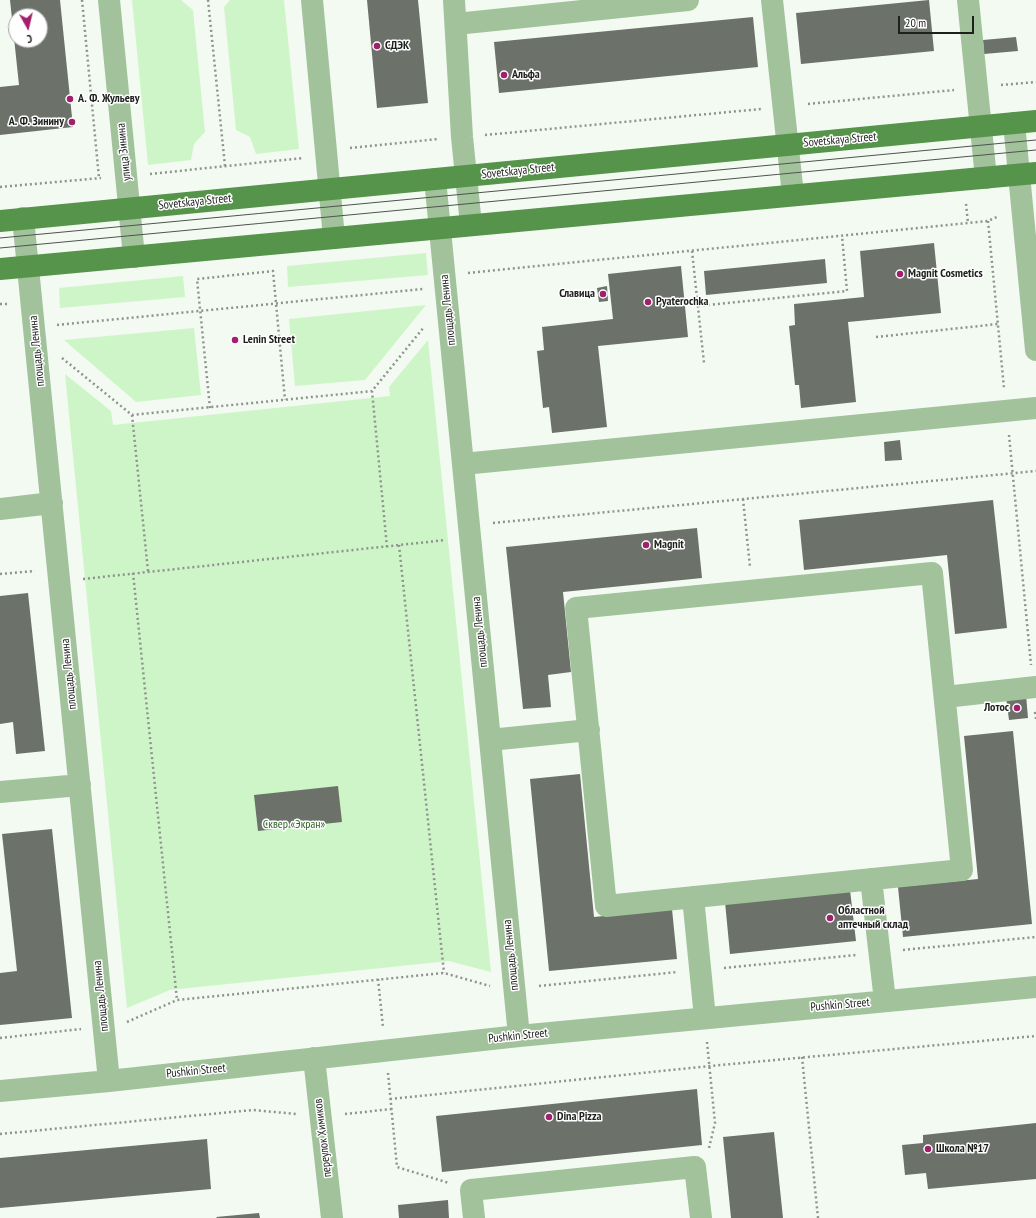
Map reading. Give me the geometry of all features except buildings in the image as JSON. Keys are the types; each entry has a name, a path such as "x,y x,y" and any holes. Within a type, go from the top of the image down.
{"main road":[{"name":"Sovetskaya Street","path":"0,221 1036,121"},
{"path":"0,269 1028,174"}],"street":[{"name":"улица Зинина","path":"109,0 134,257"},
{"path":"312,0 334,238"},
{"path":"454,0 462,137 471,225"},
{"path":"456,24 688,0"},
{"path":"772,0 793,195"},
{"path":"968,0 986,178"},
{"path":"1014,123 1028,174 1022,205 1036,350"},
{"name":"площадь Ленина","path":"435,179 440,228 438,281 463,464 519,1036"},
{"name":"площадь Ленина","path":"23,218 109,1081"},
{"path":"463,464 1036,408"},
{"path":"0,509 52,503"},
{"path":"932,572 962,870 606,906 576,608 752,591 932,572"},
{"path":"945,697 1034,687"},
{"path":"490,740 589,730"},
{"path":"0,792 80,785"},
{"path":"871,879 885,1001"},
{"path":"693,897 705,1018"},
{"name":"Pushkin Street","path":"0,1091 109,1081 519,1036 1036,987"},
{"name":"переулок Химиков","path":"314,1058 332,1218"},
{"path":"474,1218 471,1190 695,1166 701,1218"}],"path":[{"path":"82,0 99,178"},
{"path":"208,0 225,166"},
{"path":"343,149 1036,82"},
{"path":"0,187 308,157"},
{"path":"965,202 968,223"},
{"path":"55,325 276,304 438,281 692,250 988,221 1022,205"},
{"path":"988,221 1036,719"},
{"path":"698,306 847,291 842,236"},
{"path":"692,250 704,363"},
{"path":"210,408 197,279 273,271 285,400"},
{"path":"387,547 372,391 429,321"},
{"path":"876,337 998,324"},
{"path":"58,355 132,415 372,391"},
{"path":"132,415 148,571"},
{"path":"78,579 457,539 469,526 1036,471"},
{"path":"743,499 752,591"},
{"path":"399,545 444,973"},
{"path":"133,573 178,1000"},
{"path":"0,1038 121,1024 178,1000 444,973 502,989 1036,937"},
{"path":"705,1018 715,1123"},
{"path":"390,1099 802,1057 1036,1036"},
{"path":"802,1057 818,1218"},
{"path":"0,1134 253,1110 320,1116 392,1109"},
{"path":"396,1167 471,1190"}],"green space":[{"path":"132,0 181,0 193,10 205,132 194,144 191,160 148,165"},
{"path":"230,0 284,0 299,149 256,154 250,137 236,130 224,7"},
{"path":"426,253 428,275 288,287 287,266"},
{"path":"183,276 185,297 60,308 59,288"},
{"path":"426,305 365,380 295,386 289,319"},
{"path":"194,328 201,395 136,402 64,340"},
{"name":"Сквер «Экран»","path":"428,340 491,972 449,961 170,990 127,1008 65,374 111,411 113,425 390,396 389,387"}],"tram line":[{"path":"0,238 1036,140"},
{"path":"0,248 1036,150"}],"place":[{"name":"СДЭК","path":"377,46"},
{"name":"Альфа","path":"504,75"},
{"name":"А. Ф. Жульеву","path":"70,99"},
{"name":"А. Ф. Зинину","path":"72,122"},
{"name":"Magnit Cosmetics","path":"900,274"},
{"name":"Славица","path":"603,294"},
{"name":"Pyaterochka","path":"648,302"},
{"name":"Lenin Street","path":"235,340"},
{"name":"Magnit","path":"646,545"},
{"name":"Лотос","path":"1017,708"},
{"name":"Областной аптечный склад","path":"830,918"},
{"name":"Dina Pizza","path":"549,1117"},
{"name":"Школа №17","path":"928,1149"}]}
